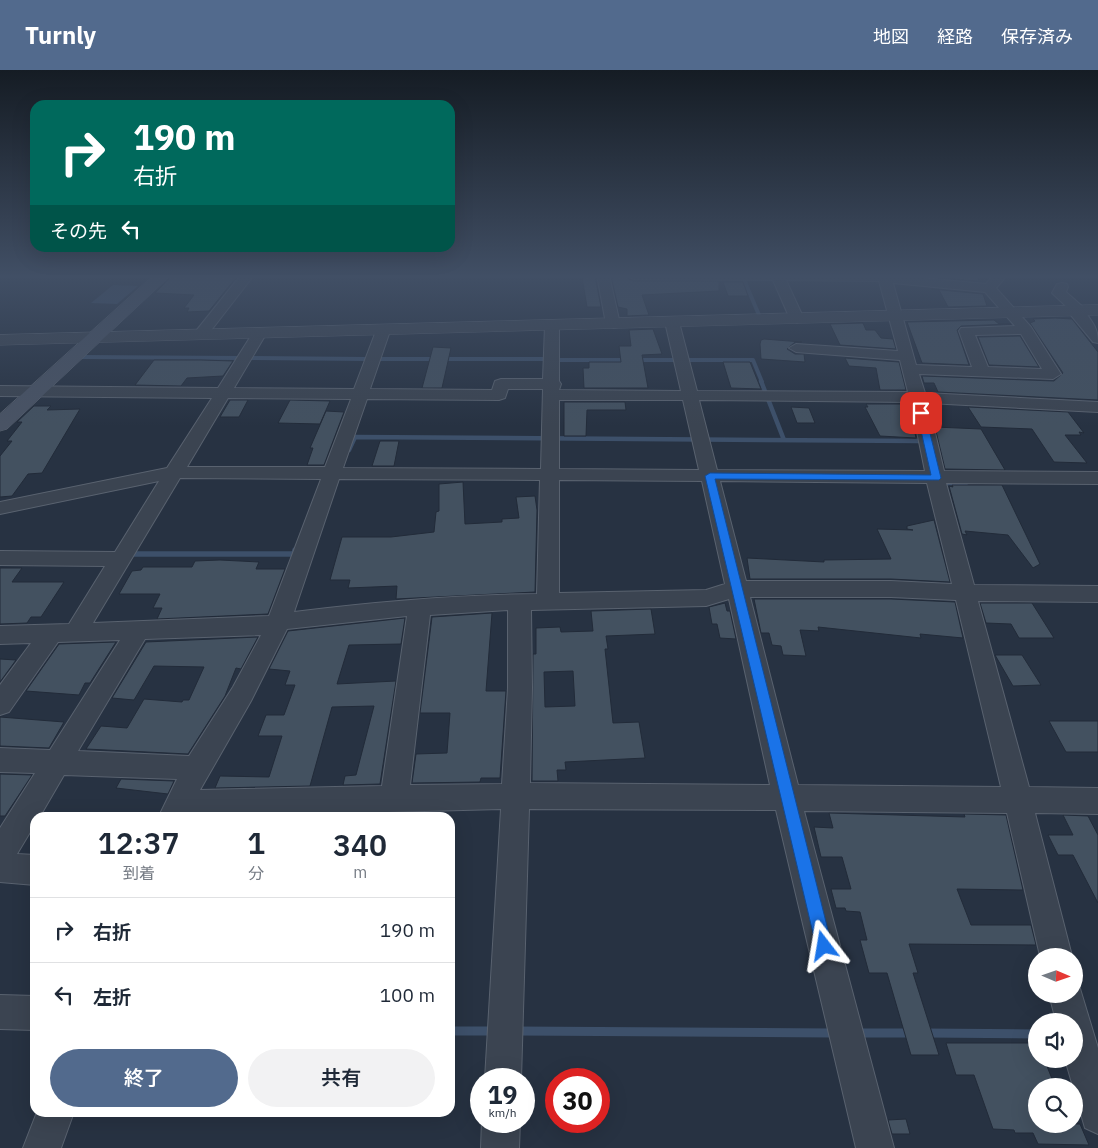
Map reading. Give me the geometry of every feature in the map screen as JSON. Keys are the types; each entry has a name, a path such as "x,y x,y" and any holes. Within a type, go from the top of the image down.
{"main road":[{"path":"0,424 109,325"}],"street":[{"path":"201,334 208,325"},
{"path":"0,340 573,325"},
{"path":"673,325 787,798 875,1148"},
{"path":"898,325 916,398 926,427 936,478 1054,948"},
{"path":"796,348 982,372 1053,374 1022,325"},
{"path":"1088,325 1098,339"},
{"path":"504,1068 520,688 518,638 534,600 551,476 552,326"},
{"path":"383,330 276,629 242,694 196,768 175,810 394,798 516,796 722,796 1098,801"},
{"path":"982,372 966,331 1026,330"},
{"path":"76,632 259,334"},
{"path":"0,391 499,394 501,384 552,389 691,395 886,396 1098,406"},
{"path":"0,508 175,472 551,476 1098,478"},
{"path":"0,558 122,559"},
{"path":"0,635 271,626 277,622 420,606 534,600 706,598 736,589 891,589 965,593 1098,594"},
{"path":"394,798 420,606"},
{"path":"0,855 138,630"},
{"path":"0,705 52,632"},
{"path":"0,760 196,768"},
{"path":"0,867 30,870"},
{"path":"0,1012 30,1013"},
{"path":"1083,1059 1098,1114"},
{"path":"42,1148 54,1117"},
{"path":"500,1148 501,1133"}],"building":[{"path":"831,325 864,325 866,330 875,330 881,338 893,339 896,349 840,345"},
{"path":"908,325 978,325 961,326 957,330 969,365 922,363"},
{"path":"1032,325 1077,325 1098,352 1098,400 938,392 934,383 924,383 922,376 1054,381 1063,373"},
{"path":"653,329 662,354 642,355 648,388 584,388 583,368 589,368 589,362 621,362 619,346 631,346 629,330"},
{"path":"1020,336 1039,367 989,365 978,337"},
{"path":"761,340 802,342 795,342 787,349 795,354 804,354 805,362 761,359 760,344"},
{"path":"433,347 451,348 442,388 422,388"},
{"path":"845,358 899,362 906,390 880,390 876,368 849,366"},
{"path":"154,360 233,361 223,376 187,378 181,386 135,385"},
{"path":"723,362 750,362 761,389 731,388"},
{"path":"230,400 248,400 239,417 220,417"},
{"path":"290,400 330,401 320,424 278,423"},
{"path":"564,402 625,402 626,410 587,410 586,436 564,436"},
{"path":"866,404 909,404 916,438 880,436 865,407 868,407"},
{"path":"34,406 51,406 47,410 80,409 42,473 28,474 12,496 0,497 0,456 12,441 7,441 22,422 17,422"},
{"path":"791,407 809,408 815,423 797,423"},
{"path":"968,407 1068,412 1084,433 1079,432 1081,435 1065,435 1087,463 1054,462 1032,429 981,427"},
{"path":"326,411 344,412 324,465 307,465 313,448 310,448"},
{"path":"935,427 981,429 1005,470 945,469"},
{"path":"380,441 399,441 394,466 372,466"},
{"path":"463,482 465,524 502,522 502,519 519,518 516,497 535,496 537,510 535,592 396,599 397,586 348,588 350,580 330,580 342,537 391,537 434,532 436,512 439,511 439,484"},
{"path":"952,485 1002,485 1040,564 1033,568 1008,535 965,531 967,535 962,534 949,486 953,487"},
{"path":"934,520 950,582 891,579 750,579 747,558 824,562 824,560 891,559 877,529 913,530 907,529 907,526"},
{"path":"195,561 259,562 256,569 285,569 268,614 157,619 162,608 153,608 160,594 119,594 132,571 141,570 143,567 192,567"},
{"path":"0,568 22,568 12,582 64,582 41,617 31,617 27,623 0,624"},
{"path":"754,599 891,599 955,602 963,638 920,634 921,638 818,627 819,631 800,630 806,656 783,655 781,646 772,645 769,633 761,633"},
{"path":"725,603 727,611 730,611 736,639 720,638 717,624 712,624 709,607"},
{"path":"980,603 1032,603 1054,638 1019,638 1011,624 986,623"},
{"path":"651,609 655,634 606,636 608,649 605,649 613,723 639,722 645,758 565,762 566,770 557,770 558,781 532,781 533,654 536,654 536,628 560,627 561,632 593,631 591,611","holes":["573,671 575,706 545,707 544,672"]},
{"path":"492,613 486,691 506,691 500,778 481,778 480,782 412,783 416,754 447,753 450,713 420,713 432,617"},
{"path":"405,618 401,644 349,645 337,684 396,681 380,784 343,785 345,776 356,775 374,706 332,707 310,786 215,788 220,776 269,777 282,736 258,736 266,715 284,715 295,685 285,685 290,671 269,669 288,631"},
{"path":"258,637 241,669 236,668 225,696 188,754 86,749 101,726 127,728 144,699 182,702 183,700 189,700 204,667 154,666 134,700 112,698 146,642"},
{"path":"116,642 90,683 85,683 79,695 26,691 59,644"},
{"path":"995,655 1022,655 1041,685 1013,686"},
{"path":"0,659 16,660 0,682"},
{"path":"0,717 64,722 49,748 0,746"},
{"path":"1049,721 1098,721 1098,752 1066,752"},
{"path":"0,774 32,775 5,816 0,816"},
{"path":"121,779 174,781 168,794 116,788"},
{"path":"829,813 965,817 964,814 1006,815 1023,890 957,889 971,925 1031,925 1036,945 909,944 918,973 913,973 939,1055 911,1055 887,973 869,973 860,940 867,940 860,912 836,908 831,889 851,889 842,857 821,857 814,827 833,828"},
{"path":"1063,815 1088,816 1098,835 1098,903 1073,855 1058,855 1048,835 1073,835"},
{"path":"946,1043 1028,1043 1028,1068 1048,1068 1052,1078 1028,1078 1028,1133 1015,1133 1014,1130 993,1129 974,1075 956,1075"},
{"path":"906,1119 910,1134 892,1134 888,1120"},
{"path":"1083,1131 1089,1145 1038,1144 1033,1133 1083,1133"}],"waterway":[{"path":"81,357 241,358"},
{"path":"249,358 367,359"},
{"path":"379,359 547,359"},
{"path":"557,360 626,360"},
{"path":"636,360 753,360 762,382"},
{"path":"761,381 784,440"},
{"path":"349,450 355,437 920,441"},
{"path":"946,483 966,483"},
{"path":"134,554 294,554 295,550"},
{"path":"455,1031 493,1031"},
{"path":"516,1031 833,1033"},
{"path":"857,1033 912,1033"},
{"path":"926,1033 1028,1034"}],"route":[{"path":"824,946 710,476 936,478 926,427 921,413"}]}
